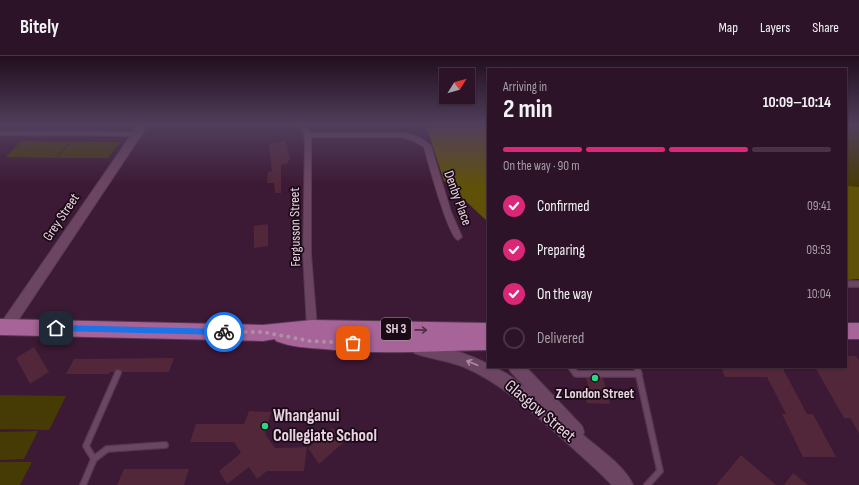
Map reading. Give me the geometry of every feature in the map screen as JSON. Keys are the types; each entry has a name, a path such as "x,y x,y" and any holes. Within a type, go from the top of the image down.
{"highway":[{"name":"SH 3","path":"3,327 263,332 312,328 486,336"},
{"path":"847,331 859,331"},
{"name":"SH 3","path":"263,332 310,341 381,344 486,336"}],"main road":[{"name":"Grey Street","path":"3,327 130,145"},
{"name":"Glasgow Street","path":"381,344 422,348 444,353 472,363 492,373 510,384 602,463"},
{"name":"Glasgow Street","path":"519,369 602,463 624,485"}],"street":[{"name":"Fergusson Street","path":"307,145 307,254 312,328"},
{"name":"Denby Place","path":"425,145 447,212 458,237"}],"lane":[{"path":"847,284 859,284"},
{"path":"572,368 576,374 639,374"},
{"path":"637,368 660,471 647,485"},
{"path":"94,459 86,446 118,373"},
{"path":"83,485 94,459 107,448 165,445"}],"shaded area":[{"path":"17,145 67,145 56,158 6,157"},
{"path":"68,145 118,145 108,158 57,158"},
{"path":"432,145 487,145 487,221 444,181"},
{"path":"847,145 859,145 859,250 847,252"},
{"path":"847,186 859,187 859,279 847,280"},
{"path":"0,395 66,396 49,430 0,429"},
{"path":"38,431 24,459 0,460 0,432"},
{"path":"0,462 32,462 20,485 0,485"}],"building":[{"path":"269,145 287,145 290,160 288,160 289,163 281,165 281,193 275,193 274,183 267,183 268,172 272,171"},
{"path":"268,224 268,246 254,248 254,226"},
{"path":"34,347 49,372 30,384 16,358"},
{"path":"847,356 856,356 859,360 859,433 850,418 844,418 816,368 847,368"},
{"path":"174,358 169,372 122,372 118,369 114,372 110,372 109,374 66,374 74,359"},
{"path":"721,368 783,368 807,414 813,414 836,457 803,457 782,414 786,414 767,377 725,377"},
{"path":"586,378 603,378 610,404 587,403 584,390 589,389"},
{"path":"249,411 271,412 265,434 275,448 307,447 304,471 267,471 257,479 249,467 227,484 219,471 241,453 234,442 190,442 196,424 244,424"},
{"path":"332,428 344,442 319,464 308,448"},
{"path":"741,455 776,485 716,485"},
{"path":"124,469 189,469 184,485 117,485"},
{"path":"793,473 808,485 784,485"}],"way so far":[{"path":"224,332 263,332 310,341 353,343"}],"place":[{"name":"Z London Street","path":"595,378"},
{"name":"Whanganui Collegiate School","path":"265,426"}],"route":[{"path":"56,328 224,332"}]}
